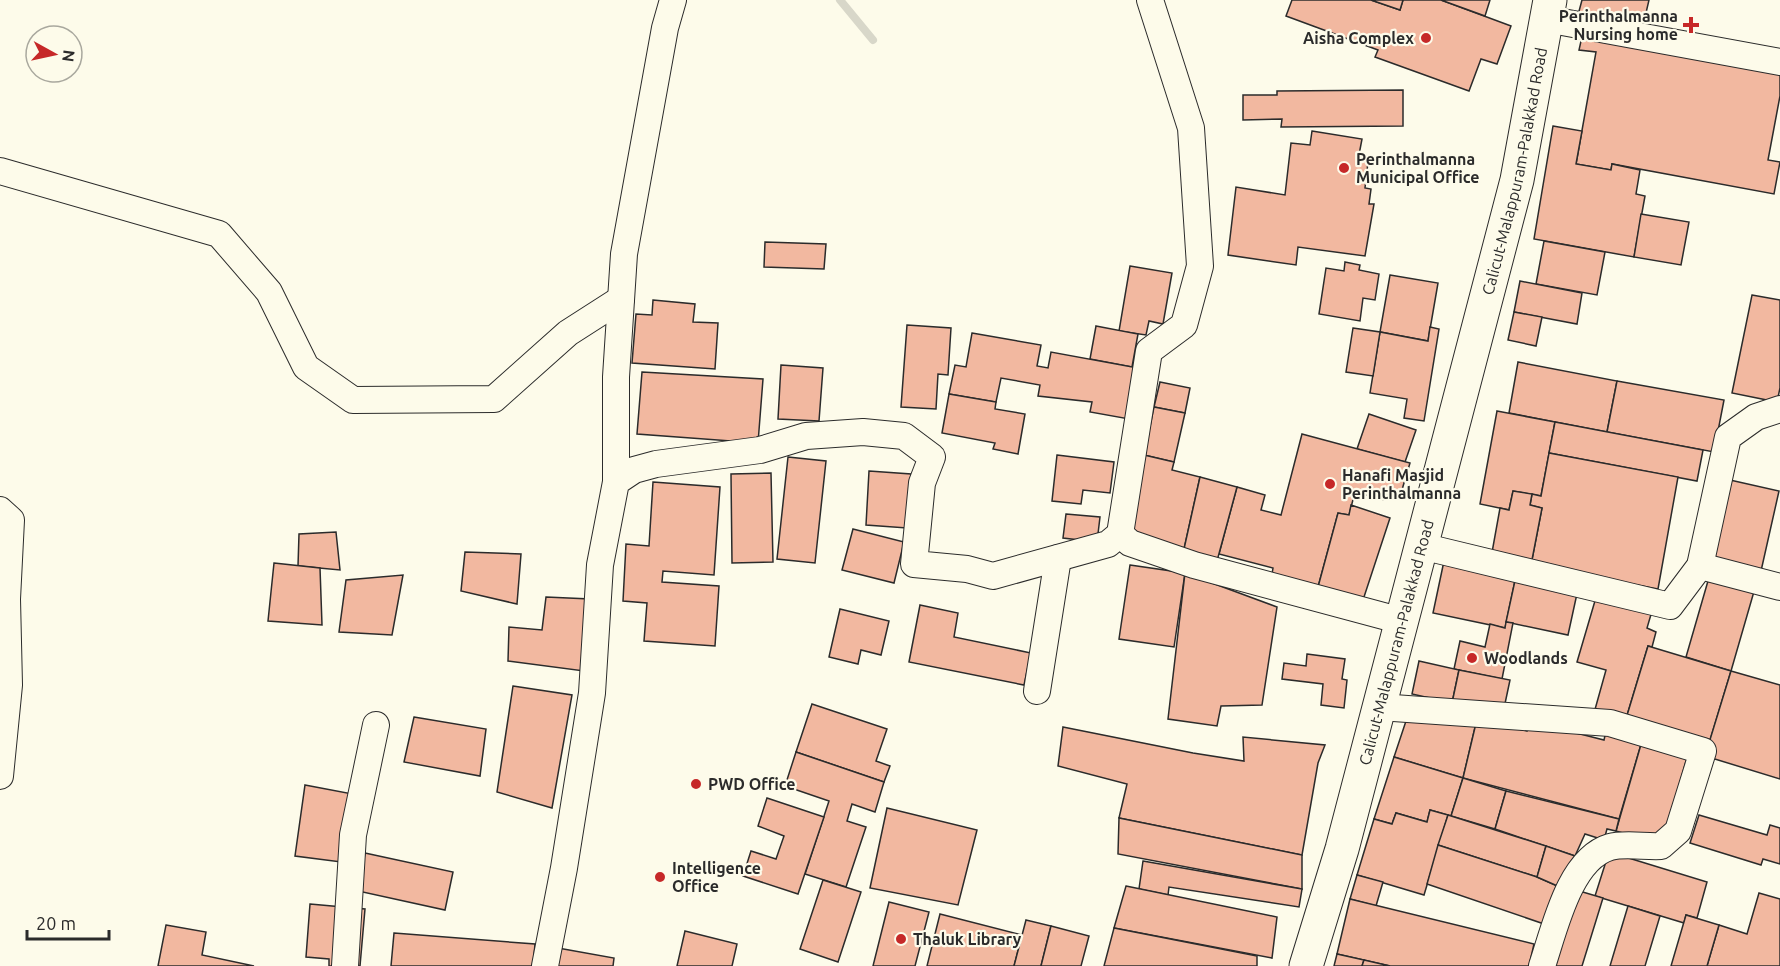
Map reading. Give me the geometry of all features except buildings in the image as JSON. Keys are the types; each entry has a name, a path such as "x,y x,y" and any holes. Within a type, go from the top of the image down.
{"highway":[{"name":"Calicut-Malappuram-Palakkad Road","path":"1305,966 1342,849 1516,180 1548,10"}],"street":[{"path":"545,966 564,868 592,693 600,565 616,482 616,377 624,254 665,28 673,0"},
{"path":"616,482 634,470 656,464 760,450 806,436 863,432 904,436 932,457 922,483 914,564 967,569 993,576 1108,544 1120,534 1149,351 1184,325 1200,266 1191,129 1150,0"},
{"path":"1548,10 1780,62"},
{"path":"0,171 219,234 269,292 306,367 352,400 495,399 568,333 621,299"},
{"path":"1421,546 1670,606 1700,566 1728,437 1756,417 1780,409"},
{"path":"0,510 11,520 7,599 9,685 0,776"},
{"path":"1120,534 1130,543 1194,565 1402,621"},
{"path":"1037,691 1058,558"},
{"path":"1700,566 1780,587"},
{"path":"1379,707 1610,723 1703,751 1678,831 1661,846 1610,847 1592,857 1567,890 1542,966"},
{"path":"345,966 353,835 376,725"}],"waterway":[{"path":"840,0 873,40"}],"place":[{"name":"Perinthalmanna Nursing home","path":"1691,25"},
{"name":"Aisha Complex","path":"1426,38"},
{"name":"Perinthalmanna Municipal Office","path":"1344,168"},
{"name":"Hanafi Masjid Perinthalmanna","path":"1330,484"},
{"name":"Woodlands","path":"1472,658"},
{"name":"PWD Office","path":"696,784"},
{"name":"Intelligence Office","path":"660,877"},
{"name":"Thaluk Library","path":"901,939"}]}
